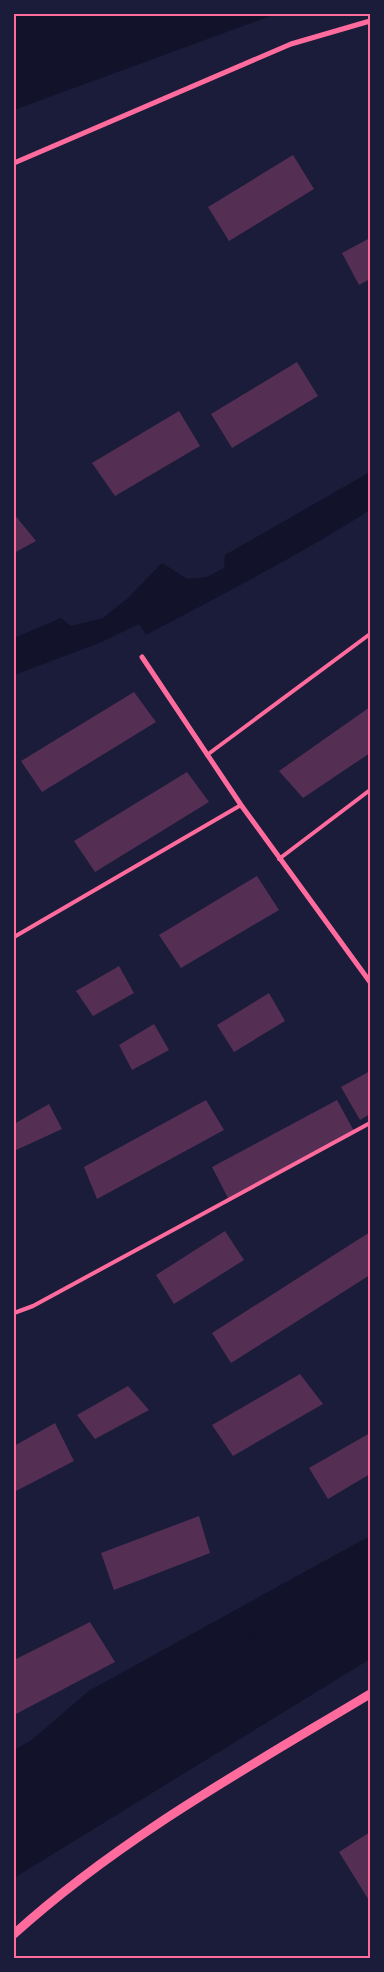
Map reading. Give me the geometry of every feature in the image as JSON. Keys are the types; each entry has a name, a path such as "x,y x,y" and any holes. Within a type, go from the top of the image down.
{"street":[{"path":"14,163 291,44 370,21"},
{"path":"142,657 240,805 370,982"},
{"path":"14,1934 80,1879 167,1817 370,1694"}],"lane":[{"path":"207,755 370,634"},
{"path":"280,859 370,790"},
{"path":"14,937 240,805"},
{"path":"14,1313 33,1306 370,1123"}],"shaded area":[{"path":"14,14 276,14 14,110"},
{"path":"370,472 370,510 259,575 146,635 139,624 99,643 14,675 14,638 61,618 71,626 103,618 129,597 162,563 187,579 207,577 224,568 225,555"},
{"path":"370,1553 370,1659 14,1878 14,1750"}],"building":[{"path":"293,155 314,189 229,241 208,207"},
{"path":"370,238 370,279 359,285 342,253"},
{"path":"297,362 318,396 232,448 211,414"},
{"path":"179,411 200,446 115,496 92,463"},
{"path":"14,514 36,541 14,553"},
{"path":"134,692 156,722 42,792 21,761"},
{"path":"370,707 370,753 303,798 279,771"},
{"path":"187,772 209,802 95,872 74,841"},
{"path":"257,876 279,910 181,968 159,935"},
{"path":"119,966 134,993 93,1016 76,991"},
{"path":"269,993 285,1021 234,1052 217,1025"},
{"path":"154,1024 169,1050 132,1070 119,1045"},
{"path":"370,1071 370,1114 360,1120 341,1087"},
{"path":"206,1100 224,1130 97,1199 84,1167"},
{"path":"337,1100 354,1131 228,1198 212,1167"},
{"path":"49,1104 62,1129 14,1151 14,1124"},
{"path":"225,1231 244,1260 174,1304 156,1275"},
{"path":"370,1232 370,1275 231,1363 212,1333"},
{"path":"300,1374 323,1404 233,1456 212,1425"},
{"path":"128,1386 149,1410 95,1439 77,1415"},
{"path":"55,1423 74,1461 14,1492 14,1446"},
{"path":"370,1433 370,1474 328,1499 309,1468"},
{"path":"199,1516 210,1553 114,1590 101,1553"},
{"path":"90,1622 115,1662 14,1715 14,1660"},
{"path":"370,1832 370,1902 339,1852"}],"waterway":[{"path":"14,1775 98,1703 370,1553"}]}
